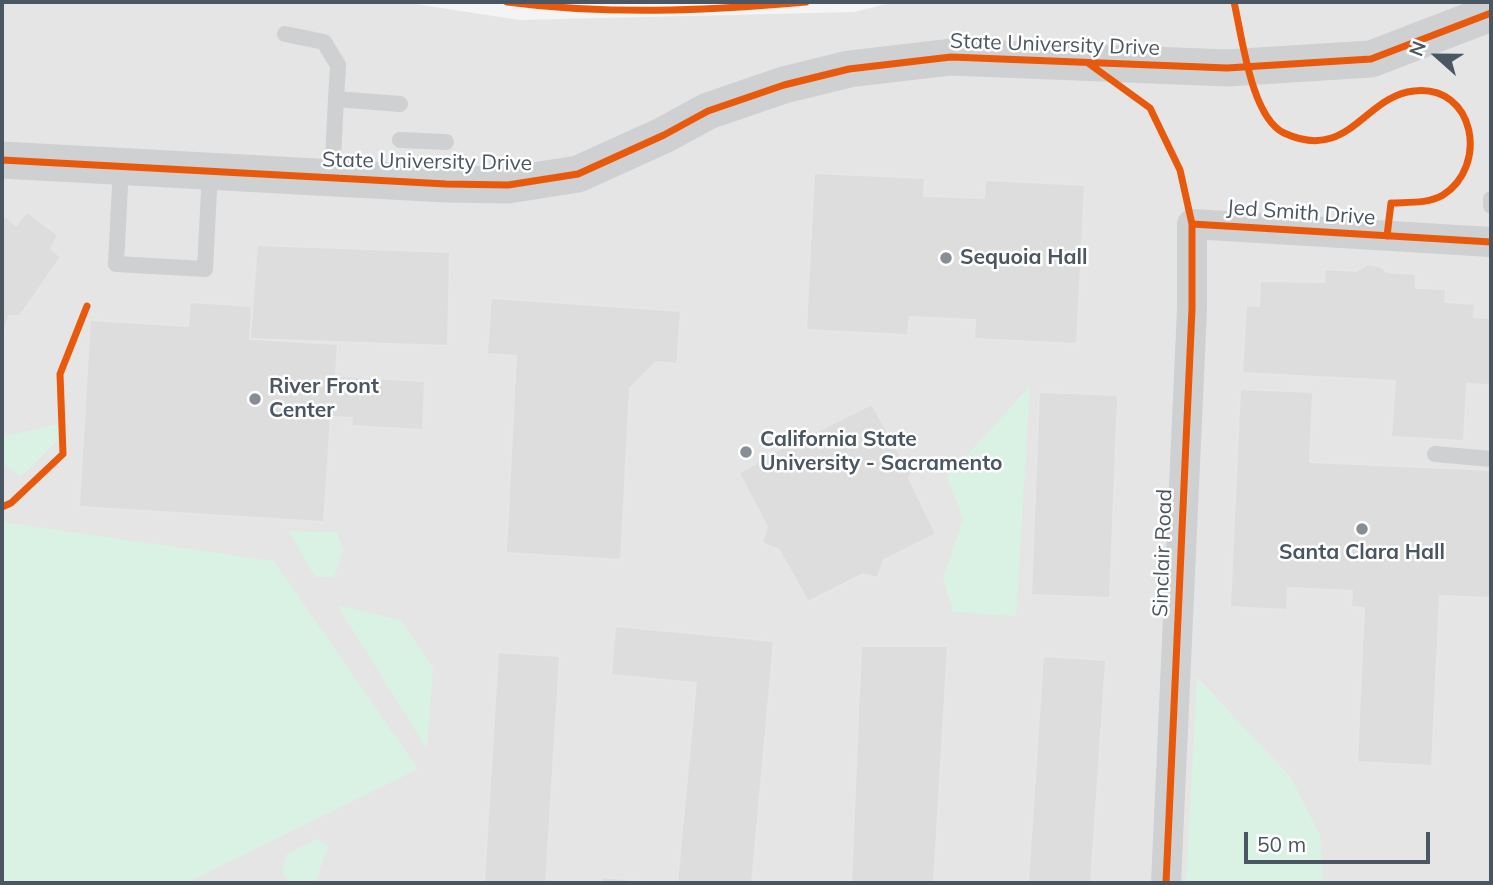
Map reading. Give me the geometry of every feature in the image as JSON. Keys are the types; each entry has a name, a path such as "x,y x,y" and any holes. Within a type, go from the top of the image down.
{"street":[{"name":"State University Drive","path":"2,160 446,184 508,185 546,182 592,170 708,111 784,85 849,69 951,57 1227,68 1371,59 1491,13"},
{"name":"Jed Smith Drive","path":"1192,224 1491,242"},
{"name":"Sinclair Road","path":"1166,883 1192,309 1192,224"}],"lane":[{"path":"285,34 324,42 338,65 332,177"},
{"path":"336,99 400,104"},
{"path":"400,140 446,142"},
{"path":"121,166 116,264 180,268 205,269 209,171"},
{"path":"1491,200 1491,206"},
{"path":"1435,454 1491,459"}],"shaded area":[{"name":"California State University - Sacramento","path":"2,2 402,2 520,20 854,12 894,2 1491,2 1491,883 2,883"}],"green space":[{"path":"1030,386 1016,616 953,612 943,579 963,519 947,477"},
{"path":"57,424 60,438 21,477 2,462 2,437"},
{"path":"2,522 274,561 418,769 186,883 2,883"},
{"path":"289,531 337,532 343,551 334,577 315,577"},
{"path":"337,605 401,620 433,668 427,749"},
{"path":"1197,677 1290,776 1320,835 1323,883 1186,883"},
{"path":"317,839 328,846 315,883 290,883 282,872 287,854"}],"building":[{"name":"Sequoia Hall","path":"814,173 925,178 924,196 984,198 985,180 1085,185 1077,344 974,339 975,320 910,317 908,335 806,330"},
{"path":"27,212 58,235 51,249 61,257 20,316 9,316 4,332 2,214 16,225"},
{"path":"257,245 450,252 448,346 250,339"},
{"path":"1368,264 1382,267 1386,272 1416,274 1416,288 1446,289 1445,302 1475,304 1474,317 1491,318 1490,385 1467,384 1464,441 1391,437 1395,381 1242,373 1246,305 1259,306 1260,281 1324,282 1325,269 1356,271"},
{"path":"491,298 681,311 677,364 656,362 630,388 621,560 506,553 516,356 487,354"},
{"name":"River Front Center","path":"190,302 252,306 250,339 338,344 336,376 425,381 423,430 351,426 352,418 331,417 324,522 79,507 90,320 188,326"},
{"name":"Santa Clara Hall","path":"1240,389 1313,392 1310,462 1491,470 1491,598 1440,596 1432,766 1357,762 1364,608 1351,607 1352,591 1288,588 1287,610 1230,607"},
{"path":"1039,392 1118,395 1110,598 1031,595"},
{"path":"872,404 903,460 913,464 909,478 936,534 884,560 877,578 863,574 808,602 779,550 762,543 767,527 739,473 794,441 798,427 815,432"},
{"path":"615,626 774,641 752,883 677,883 696,683 611,675"},
{"path":"861,646 948,646 934,883 851,883"},
{"path":"498,652 560,656 546,883 484,883"},
{"path":"1043,656 1106,660 1091,883 1028,883"},
{"path":"601,877 668,883 601,883"}],"cycle path":[{"path":"507,2 619,10 731,8 806,2"},
{"path":"1234,2 1256,93 1263,111 1284,133 1306,140 1325,140 1341,134 1397,95 1414,91 1435,92 1451,100 1462,113 1469,130 1470,148 1466,166 1457,182 1443,195 1431,200 1391,203 1387,236"},
{"path":"2,160 508,185 578,174 664,135 708,111 784,85 849,69 951,57 1227,68 1371,59 1491,13"},
{"path":"1088,63 1150,108 1180,170 1192,224 1192,309 1166,883"},
{"path":"1192,224 1491,242"},
{"path":"2,507 11,503 63,454 60,374 87,306"}],"place":[{"name":"Sequoia Hall","path":"946,258"},
{"name":"River Front Center","path":"255,399"},
{"name":"California State University - Sacramento","path":"746,452"},
{"name":"Santa Clara Hall","path":"1362,529"}]}
